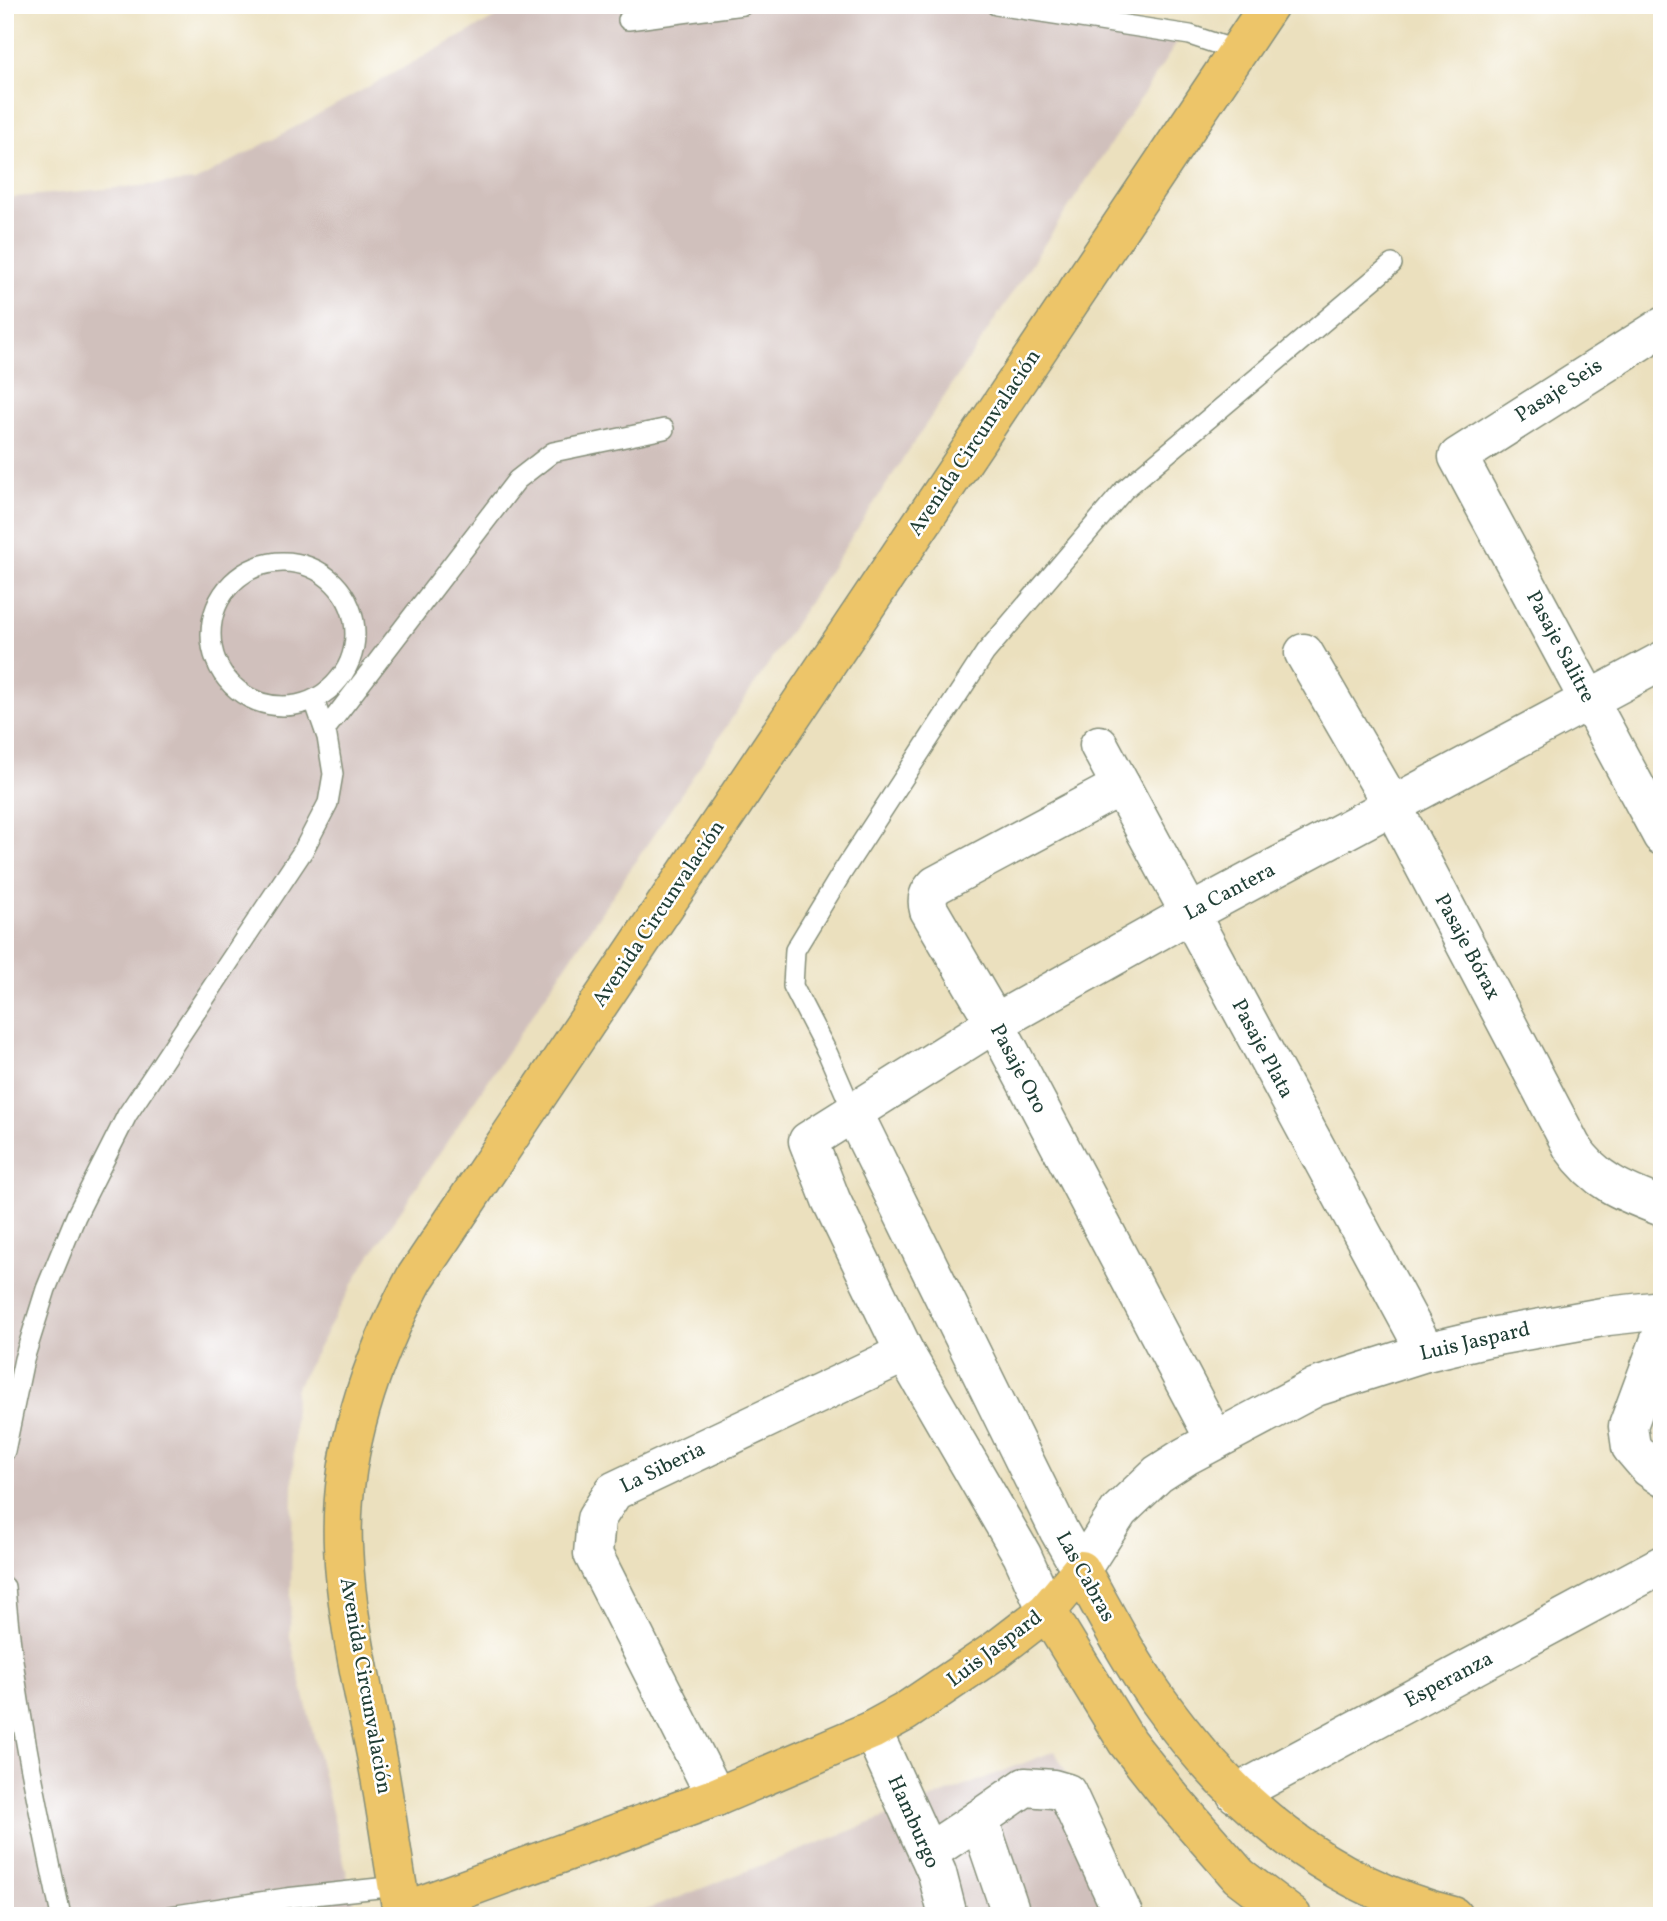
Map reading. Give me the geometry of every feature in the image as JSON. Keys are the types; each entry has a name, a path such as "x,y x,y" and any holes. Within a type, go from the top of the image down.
{"main road":[{"name":"Avenida Circunvalación","path":"400,1905 385,1801 353,1639 343,1543 345,1494 352,1446 362,1402 394,1318 427,1259 1269,5"},
{"name":"Luis Jaspard","path":"400,1905 716,1797 872,1730 937,1692 1047,1611 1081,1570"},
{"name":"Las Cabras","path":"1081,1570 1156,1697 1185,1736 1236,1794 1271,1826 1310,1853 1371,1886 1438,1915"},
{"path":"1047,1611 1127,1742 1165,1790 1239,1876 1292,1916"}],"street":[{"name":"Pasaje Seis","path":"1458,457 1657,340"},
{"name":"Pasaje Salitre","path":"1458,457 1662,836"},
{"name":"Pasaje Bórax","path":"1304,653 1392,805 1572,1147 1596,1176 1627,1194 1662,1207"},
{"name":"La Cantera","path":"905,1353 831,1200 808,1141 995,1023 1189,914 1662,662"},
{"name":"Pasaje Plata","path":"1099,745 1426,1352"},
{"name":"Pasaje Oro","path":"1121,786 936,885 927,897 929,910 995,1023 1215,1440"},
{"name":"Las Cabras","path":"854,1114 1052,1519 1081,1570"},
{"name":"Luis Jaspard","path":"1081,1570 1119,1511 1158,1474 1215,1440 1316,1387 1426,1352 1545,1325 1662,1310"},
{"path":"1662,1334 1628,1426 1631,1447 1649,1468 1662,1477"},
{"path":"905,1353 1022,1555 1047,1611"},
{"name":"La Siberia","path":"716,1797 593,1554 596,1519 614,1491 905,1353"},
{"name":"Esperanza","path":"1236,1794 1662,1565"},
{"name":"Hamburgo","path":"872,1730 928,1853 948,1916"},
{"path":"928,1853 1025,1787 1067,1793 1124,1916"},
{"path":"979,1819 1010,1916"}],"lane":[{"path":"628,20 743,5"},
{"path":"996,5 1190,35 1238,51"},
{"path":"854,1114 828,1054 793,986 795,950 843,871 985,653 1124,490 1392,264"},
{"path":"325,730 517,480 553,452 664,429"},
{"path":"288,561 312,567 332,580 347,599 355,621 355,645 348,668 333,687 314,700 291,706 267,704 244,695 226,679 215,658 211,634 214,611 225,589 243,573 265,563 288,561"},
{"path":"5,1451 31,1336 46,1289 76,1216 127,1115 303,851 328,803 333,774 325,730 314,700"},
{"path":"5,1587 10,1648 30,1772 61,1916"},
{"path":"170,1916 286,1898 400,1905"}],"shaded area":[{"path":"518,5 1049,5 1178,41 765,669 360,1271 295,1390 290,1637 357,1916 5,1916 5,198 196,181"},
{"path":"1055,1751 1140,1916 631,1916"}]}
